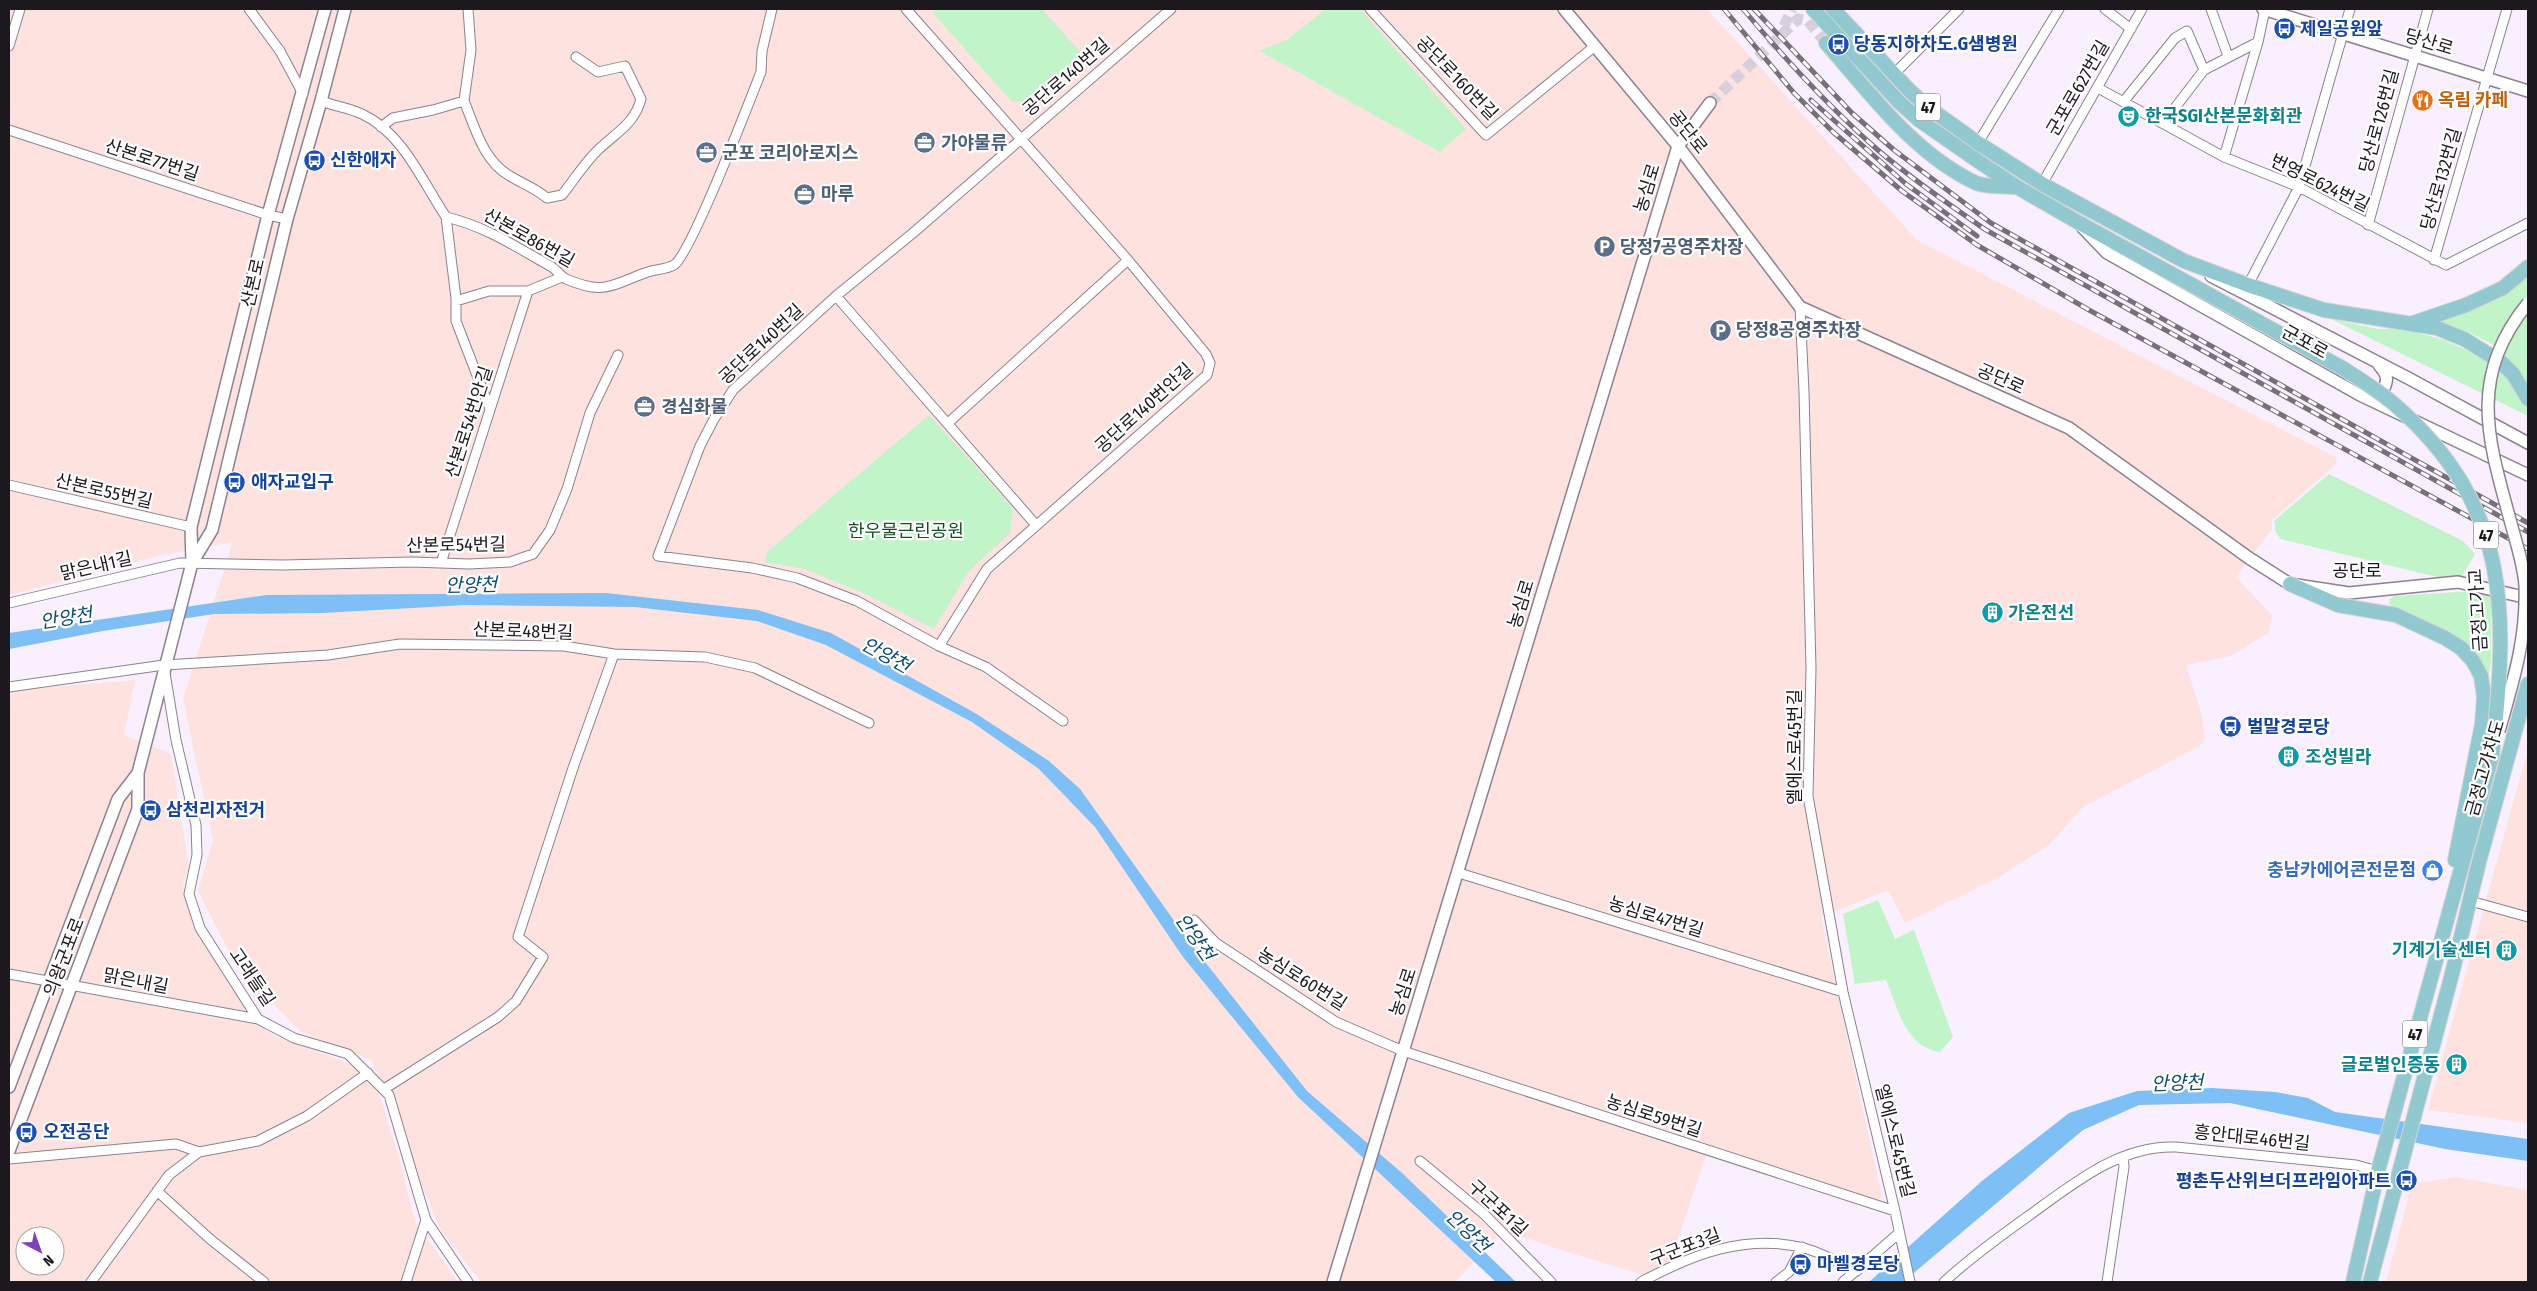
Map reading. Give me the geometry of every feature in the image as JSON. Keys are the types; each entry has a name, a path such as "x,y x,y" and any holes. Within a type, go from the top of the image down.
{"main road":[{"name":"군포로","path":"1813,9 1876,78 1919,120 2017,187 2344,369"},
{"name":"군포로","path":"1836,10 1894,74 1929,108 1978,144 2042,184 2184,261 2324,310 2437,328 2464,339 2501,362 2513,374 2528,399"},
{"path":"1826,43 1888,112 1932,156 1978,184 2017,187"},
{"path":"2411,324 2466,305 2503,288 2528,267"},
{"name":"금정고가교","path":"2344,369 2393,403 2429,438 2461,478 2489,542 2497,579 2501,640 2499,690 2492,756"},
{"path":"2290,584 2338,605 2396,615 2446,638 2461,648 2473,661 2481,676 2484,697 2482,724 2433,966"},
{"name":"금정고가차도","path":"2453,970 2478,862 2528,684"},
{"path":"2453,970 2528,718"},
{"name":"금정고가차도","path":"2433,966 2492,756"},
{"name":"47","path":"2352,1282 2380,1166 2433,966"},
{"name":"47","path":"2372,1278 2453,970"}],"street":[{"path":"9,17 18,9"},
{"path":"9,46 18,9"},
{"path":"249,9 280,51 303,94"},
{"name":"산본로","path":"190,568 191,527 268,215 303,94 324,9"},
{"name":"산본로","path":"190,568 212,530 287,219 345,9"},
{"path":"468,9 471,50 464,101 486,155 508,176 533,187 547,198 562,195 599,149 619,133 638,112 641,99 625,66 598,72 576,57"},
{"name":"산본로86번길","path":"446,218 485,229 555,269 562,277 597,289 608,288 646,272 674,264 682,254 709,199 761,72 762,51 772,9"},
{"name":"공단로140번안길","path":"906,9 1128,260 1206,354 1210,363 1207,375 987,569 939,646"},
{"name":"공단로140번길","path":"1063,721 986,667 939,646 857,601 797,578 752,568 658,556 700,446 721,407 733,390 836,296 913,233 1020,138 1171,9"},
{"name":"공단로160번길","path":"1370,9 1486,135 1595,46"},
{"name":"공단로","path":"1564,9 1678,146 1800,307 2069,428 2249,558 2290,584 2349,592 2458,582 2528,598"},
{"path":"1894,74 1959,9"},
{"path":"1978,144 2059,9"},
{"path":"2106,9 2131,29"},
{"name":"군포로627번길","path":"2042,184 2142,9"},
{"path":"2211,9 2228,56"},
{"path":"2224,157 2258,42 2264,9"},
{"name":"당산로","path":"2264,9 2528,91"},
{"path":"2248,284 2300,187 2350,9"},
{"name":"당산로126번길","path":"2368,225 2428,9"},
{"name":"당산로132번길","path":"2434,260 2507,9"},
{"path":"2124,101 2175,38 2187,31 2204,70"},
{"path":"2164,122 2204,70 2258,42"},
{"name":"번영로624번길","path":"2098,88 2164,122 2224,157 2300,187 2446,265 2528,222"},
{"path":"321,101 362,114 391,134 408,155 446,218 456,301 456,321 490,409"},
{"path":"381,127 394,118 464,101"},
{"name":"농심로","path":"1333,1282 1380,1124 1459,873 1468,834 1678,146 1710,103"},
{"name":"산본로77번길","path":"9,130 268,215 287,219"},
{"name":"군포로","path":"2076,221 2107,253 2360,395 2528,475"},
{"path":"948,423 1128,260"},
{"name":"군포로","path":"2184,261 2243,294 2528,443"},
{"path":"456,301 489,291 528,292 562,277"},
{"name":"산본로54번안길","path":"441,563 528,292"},
{"path":"836,296 1036,525"},
{"path":"2492,756 2521,654 2525,584 2490,442 2487,412 2490,377 2500,350 2518,316 2528,303"},
{"name":"엘에스로45번길","path":"1800,307 1811,668 1808,796 1843,992 1910,1282"},
{"name":"산본로54번길","path":"190,568 510,562 534,554 550,530 567,489 590,413 618,355"},
{"path":"2360,395 2373,395 2383,390 2388,382 2386,373 2378,363"},
{"name":"산본로55번길","path":"9,485 191,527"},
{"name":"맑은내1길","path":"9,603 180,564 190,568"},
{"name":"의왕군포로","path":"9,1151 138,809 138,773 190,568"},
{"name":"산본로48번길","path":"166,660 328,655 400,644 564,646 614,654 705,657 755,668 869,723"},
{"path":"384,1089 498,1016 516,1001 543,957 518,937 574,765 614,654"},
{"path":"9,687 166,660"},
{"name":"고래들길","path":"166,660 176,740 196,825 197,855 189,894 200,928 258,1019 294,1038 348,1054 389,1095 426,1220 468,1282"},
{"name":"의왕군포로","path":"9,1087 118,799 138,773"},
{"name":"농심로47번길","path":"1459,873 1843,992"},
{"path":"2474,902 2528,917"},
{"name":"농심로60번길","path":"1194,920 1216,943 1336,1022 1403,1051"},
{"name":"맑은내길","path":"9,974 72,984 195,1010 258,1019"},
{"name":"농심로59번길","path":"1403,1051 1895,1212"},
{"path":"90,1282 169,1175 199,1152 258,1141 306,1116 368,1073"},
{"path":"9,1159 176,1144 199,1152"},
{"name":"흥안대로46번길","path":"1944,1282 1989,1244 2074,1182 2123,1157 2152,1148 2176,1147 2380,1166"},
{"path":"2107,1282 2124,1167 2123,1157"},
{"name":"구군포1길","path":"1420,1161 1484,1214 1551,1282"},
{"path":"157,1191 210,1239 264,1282"},
{"path":"406,1282 426,1220"},
{"path":"1843,1282 1900,1235"},
{"name":"구군포3길","path":"1641,1282 1686,1260 1724,1247 1770,1243 1802,1247 1857,1271"},
{"path":"1776,1282 1789,1272 1802,1247"}],"shaded area":[{"path":"9,9 1707,9 1917,240 2337,458 2336,464 2272,520 2272,529 2236,577 2272,615 2269,632 2231,656 2186,665 2202,716 2205,738 2200,746 2083,807 2049,845 1999,877 1905,923 1888,890 1821,917 1882,1197 1877,1201 1709,1147 1671,1260 1644,1275 1561,1250 1504,1230 1455,1282 481,1282 440,1229 371,1060 301,1032 236,966 198,891 213,840 183,699 233,542 162,555 9,595"},
{"path":"135,680 124,735 171,754 189,867 183,885 190,912 256,1023 276,1037 354,1065 379,1093 401,1165 415,1222 458,1282 9,1282 9,693 17,690"},
{"path":"2528,749 2528,1123 2428,1110"},
{"path":"2456,1177 2528,1190 2528,1282 2386,1282 2412,1184"}],"green space":[{"path":"937,9 1042,9 1083,55 1032,101 1012,102 933,13"},
{"path":"1326,9 1360,9 1466,129 1440,152 1260,51 1288,39"},
{"path":"2528,273 2528,416 2331,319 2378,329 2404,329 2444,340 2490,361 2508,379 2519,371 2502,352 2481,338 2434,320"},
{"name":"한우물근린공원","path":"929,415 1013,508 1010,533 969,571 934,629 861,592 805,569 765,562 767,552"},
{"path":"2329,474 2463,541 2475,554 2461,578 2437,577 2281,539 2276,533 2274,521"},
{"path":"2474,591 2491,594 2491,661 2486,692 2480,664 2392,608 2389,603 2390,599 2395,596"},
{"path":"1878,900 1895,939 1914,930 1953,1037 1940,1052 1928,1049 1918,1043 1904,1025 1886,980 1855,984 1843,914"}],"water":[{"path":"606,593 758,610 831,633 975,713 1049,761 1080,789 1190,943 1307,1091 1402,1173 1516,1282 1496,1282 1298,1097 1183,957 1095,827 1039,769 972,722 826,645 757,621 635,607 466,605 323,613 214,614 103,631 9,649 9,633 267,595"},
{"path":"2212,1088 2275,1092 2308,1098 2335,1112 2528,1139 2528,1161 2445,1149 2230,1103 2139,1105 2083,1130 1903,1282 1869,1282 1982,1181 2069,1113 2137,1091"}],"tunnel":[{"path":"1784,26 1792,9"},
{"path":"1710,103 1798,19 1808,21 1826,43"}],"railway":[{"path":"1724,9 1794,93 1833,132 1902,191 1977,245 2089,310 2528,549"},
{"path":"1743,9 1808,83 1861,135 1905,172 1986,230 2528,532"},
{"path":"1754,9 1852,113 1894,150 1991,223 2528,523"},
{"path":"1811,100 1906,184 1977,236"}],"place":[{"name":"제일공원앞","path":"2284,29"},
{"name":"당동지하차도.G샘병원","path":"1838,44"},
{"name":"옥림 카페","path":"2422,100"},
{"name":"한국SGI산본문화회관","path":"2129,116"},
{"name":"가야물류","path":"925,143"},
{"name":"군포 코리아로지스","path":"706,153"},
{"name":"신한애자","path":"314,160"},
{"name":"마루","path":"805,194"},
{"name":"당정7공영주차장","path":"1604,247"},
{"name":"당정8공영주차장","path":"1720,330"},
{"name":"경심화물","path":"645,407"},
{"name":"애자교입구","path":"235,482"},
{"name":"가온전선","path":"1992,613"},
{"name":"벌말경로당","path":"2231,727"},
{"name":"조성빌라","path":"2289,757"},
{"name":"삼천리자전거","path":"150,810"},
{"name":"충남카에어콘전문점","path":"2432,870"},
{"name":"기계기술센터","path":"2507,950"},
{"name":"글로벌인증동","path":"2456,1065"},
{"name":"오전공단","path":"27,1132"},
{"name":"평촌두산위브더프라임아파트","path":"2407,1181"},
{"name":"마벨경로당","path":"1801,1264"}],"water label":[{"name":"안양천","path":"471,585"},
{"name":"안양천","path":"66,618"},
{"name":"안양천","path":"886,655"},
{"name":"안양천","path":"1195,937"},
{"name":"안양천","path":"2177,1083"},
{"name":"안양천","path":"1468,1231"}]}
